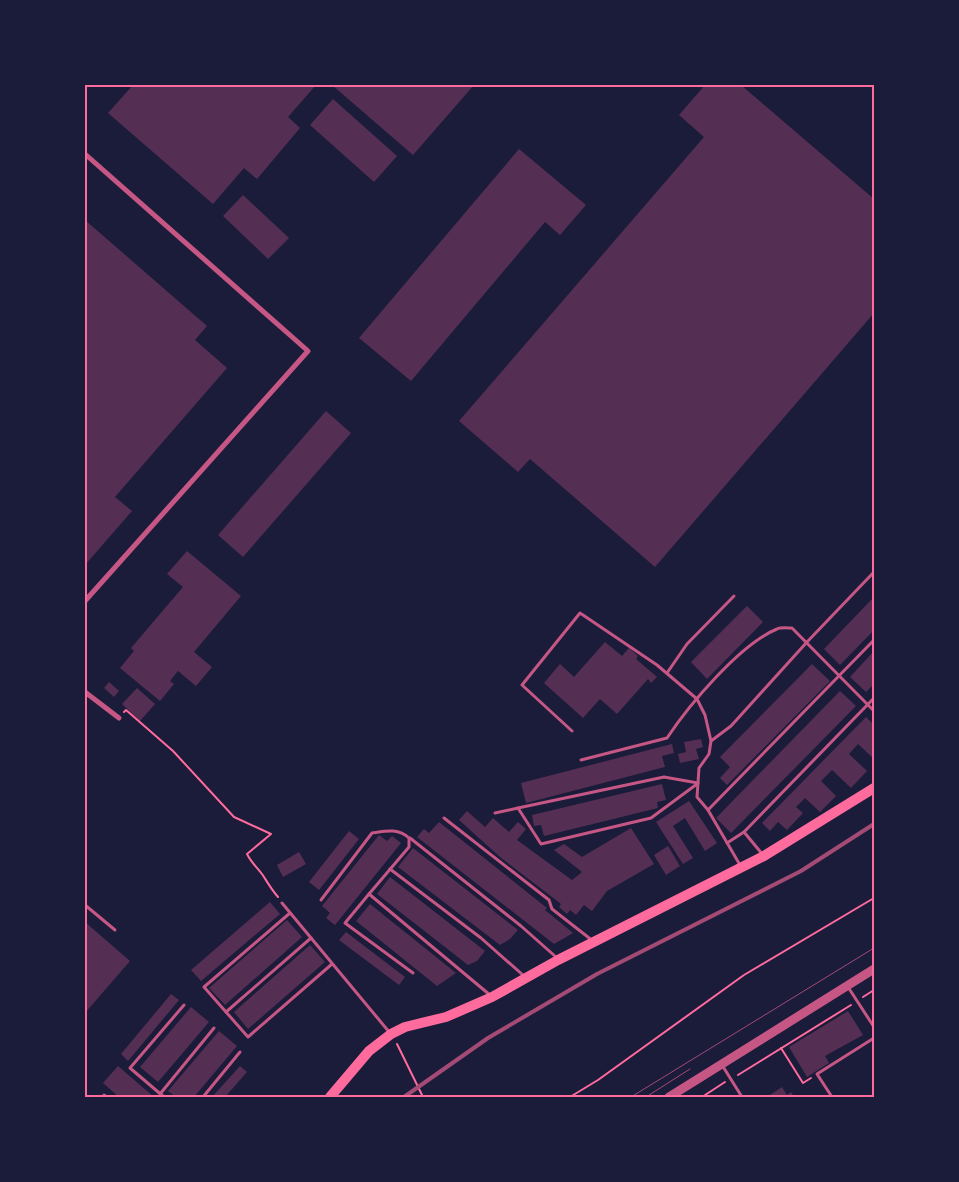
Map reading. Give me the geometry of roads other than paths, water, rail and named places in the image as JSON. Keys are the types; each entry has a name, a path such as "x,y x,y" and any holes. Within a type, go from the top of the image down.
{"main road":[{"path":"330,1097 369,1051 390,1034 462,1011 492,998 594,941 764,856 874,788"}],"street":[{"path":"85,154 308,351 85,601"},
{"path":"85,692 119,718"},
{"path":"669,1097 874,969"}],"lane":[{"path":"711,741 731,726 874,572"},
{"path":"667,673 686,644 734,596"},
{"path":"572,731 522,685 580,613 667,673 697,699 705,715 711,741 709,754 698,768 697,797 708,810 742,867"},
{"path":"581,760 667,738 697,699 747,648 778,628 792,628 874,711"},
{"path":"708,810 874,640"},
{"path":"727,843 744,832 874,698"},
{"path":"495,813 664,777 698,784"},
{"path":"518,808 541,844 651,818 698,784"},
{"path":"444,818 549,900 552,909 594,941"},
{"path":"321,900 372,833 387,830 402,832 521,926 558,960"},
{"path":"744,832 764,856"},
{"path":"409,838 409,847 345,923 413,973"},
{"path":"390,869 481,938 526,978"},
{"path":"369,894 492,998"},
{"path":"282,904 390,1034"},
{"path":"85,905 115,930"},
{"path":"290,913 204,987 248,1037 332,964"},
{"path":"226,1012 311,938"},
{"path":"848,987 874,1027"},
{"path":"164,1097 130,1068 184,1005"},
{"path":"160,1094 214,1028"},
{"path":"832,1097 817,1074 874,1038"},
{"path":"203,1097 240,1052"},
{"path":"722,1065 742,1097"}],"tram line":[{"path":"631,1097 874,948"},
{"path":"646,1097 690,1069"}],"railway":[{"path":"404,1097 488,1038 597,974 801,871 874,824"}]}
